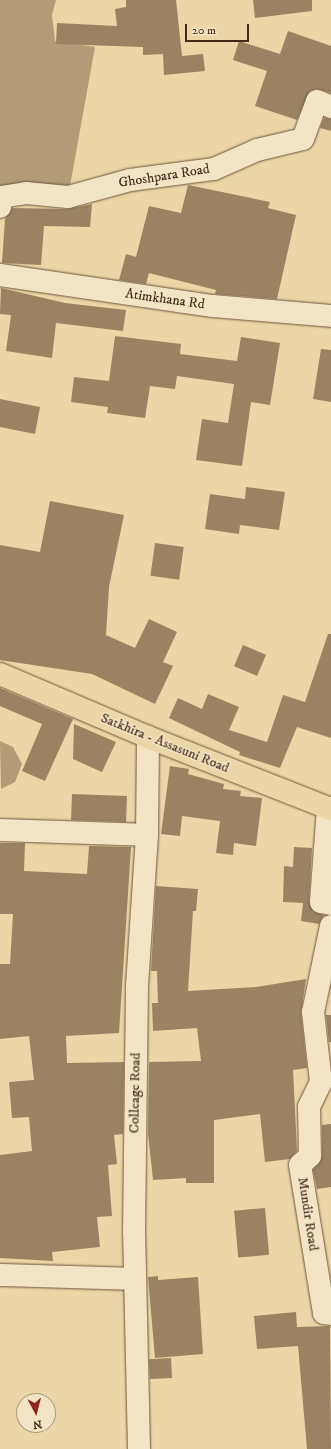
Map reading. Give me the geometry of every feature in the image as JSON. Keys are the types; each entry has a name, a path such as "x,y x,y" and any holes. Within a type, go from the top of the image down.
{"main road":[{"name":"Satkhira - Assasuni Road","path":"0,674 148,737 330,808"}],"street":[{"name":"Ghoshpara Road","path":"0,207 1,197 20,194 68,197 130,180 214,169 256,150 303,139 317,101 331,107"},
{"name":"Atimkhana Rd","path":"0,275 213,306 331,316"},
{"name":"Colleage Road","path":"139,1449 135,1279 137,986 147,835 148,737"},
{"path":"330,808 321,902 331,904"},
{"path":"0,830 147,835"},
{"name":"Mundir Road","path":"331,926 313,1012 321,1082 309,1107 310,1156 300,1165 324,1313 331,1314"},
{"path":"0,1275 135,1279"}],"shaded area":[{"path":"0,0 56,0 52,15 55,41 95,47 68,197 0,192"},
{"path":"0,741 13,747 22,764 15,782 1,789"}],"building":[{"path":"126,0 176,0 182,56 203,54 205,71 164,75 163,54 143,55 143,47 56,44 57,23 117,26 115,9 126,7"},
{"path":"253,0 312,0 312,11 255,18"},
{"path":"288,31 331,46 331,93 316,89 310,91 297,120 255,106 267,71 233,60 239,41 280,54"},
{"path":"324,118 331,119 331,131 320,128"},
{"path":"188,185 270,202 268,208 296,215 277,299 215,294 216,290 149,273 146,284 119,280 126,254 136,257 149,206 181,213"},
{"path":"92,204 90,227 44,226 41,265 2,263 5,219 12,208 67,209"},
{"path":"1,288 65,303 126,310 123,331 56,323 52,358 6,351 11,315 0,314"},
{"path":"115,336 181,344 180,354 237,361 241,337 280,343 270,405 251,402 242,466 196,460 202,419 228,423 234,384 177,376 175,389 150,386 145,418 107,413 108,407 71,402 74,377 109,381"},
{"path":"321,349 331,350 331,402 313,399"},
{"path":"0,399 40,407 35,434 0,427"},
{"path":"246,487 285,492 279,530 240,525 239,534 205,529 210,494 245,499"},
{"path":"50,501 124,515 109,587 106,635 135,648 149,619 177,632 163,662 173,666 155,704 92,674 0,660 0,545 40,552"},
{"path":"155,543 184,547 179,580 150,576"},
{"path":"328,634 331,634 331,738 297,727 280,768 239,755 240,752 169,718 178,698 202,709 208,694 239,707 229,730 267,742 283,695 305,702"},
{"path":"243,645 266,655 257,676 234,666"},
{"path":"0,688 73,719 45,781 22,771 42,724 0,706"},
{"path":"74,724 116,742 102,772 73,759"},
{"path":"170,766 189,769 188,774 224,784 223,789 241,791 240,796 262,798 256,846 234,843 233,855 216,853 220,821 182,816 180,836 161,834"},
{"path":"72,794 127,796 126,822 71,820"},
{"path":"0,843 25,843 24,871 87,874 89,846 131,847 119,1033 66,1036 67,1063 124,1062 123,1134 114,1135 117,1164 108,1165 112,1216 97,1217 100,1247 52,1252 53,1261 0,1258 0,1155 32,1151 29,1117 12,1118 9,1082 34,1080 29,1036 0,1039 0,964 10,964 13,914 0,914"},
{"path":"294,847 312,848 309,901 313,911 324,915 319,924 301,921 303,903 283,902 284,866 293,867"},
{"path":"156,886 198,889 196,911 193,911 188,991 256,987 306,979 301,1013 307,1068 293,1070 297,1151 290,1159 265,1162 260,1114 214,1120 214,1183 186,1183 186,1178 153,1180 148,1133 149,1062 201,1061 197,1028 153,1031 152,1003 158,1003 157,971 151,971"},
{"path":"326,1015 331,1015 331,1042 329,1042"},
{"path":"331,1124 331,1187 317,1189 313,1170 322,1156 322,1125"},
{"path":"265,1208 269,1255 238,1258 234,1211"},
{"path":"158,1276 158,1280 198,1277 203,1354 155,1358 148,1277"},
{"path":"296,1312 297,1327 330,1326 331,1449 307,1449 298,1346 257,1349 254,1316"},
{"path":"171,1358 172,1378 150,1379 149,1359"}]}
